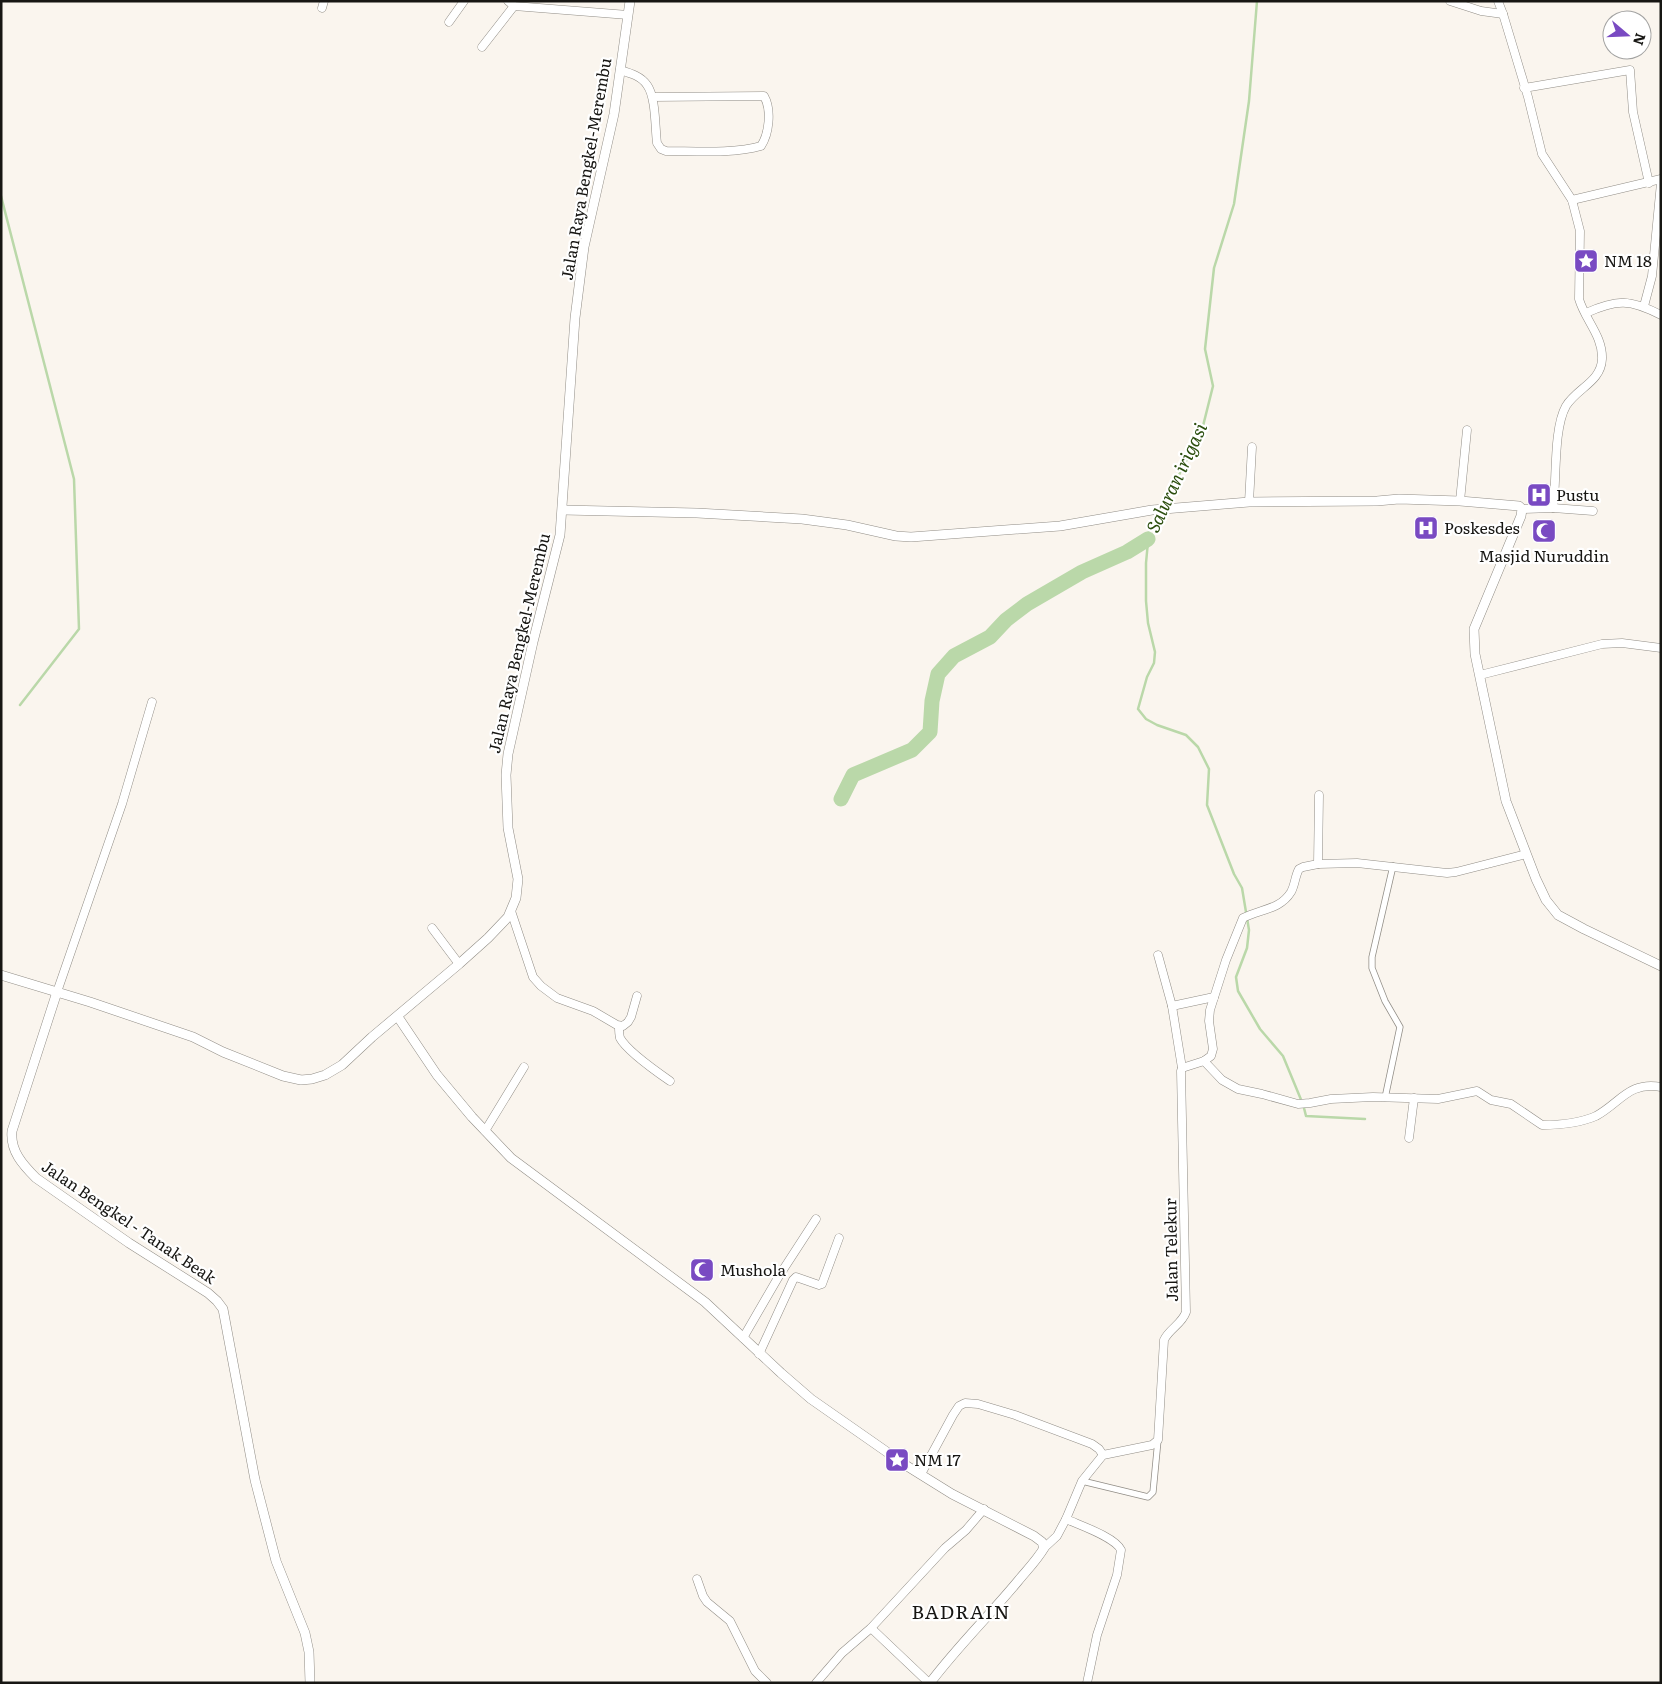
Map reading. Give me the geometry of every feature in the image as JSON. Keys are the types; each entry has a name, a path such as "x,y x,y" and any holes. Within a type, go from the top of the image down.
{"street":[{"path":"448,22 464,1"},
{"name":"Jalan Raya Bengkel-Merembu","path":"1,975 193,1037 223,1052 269,1070 302,1080 325,1076 337,1068 488,938 511,911 518,879 508,828 506,775 508,754 533,642 560,535 574,327 584,247 610,132 630,1"},
{"path":"1450,1 1481,11 1503,14"},
{"path":"1498,1 1542,154 1572,200 1580,231 1579,299 1600,344 1601,365 1596,378 1572,399 1562,415 1552,508"},
{"path":"482,47 511,4 628,15"},
{"path":"620,70 634,74 648,86 652,97 657,143 661,149 666,151 752,149 761,146 766,139 768,112 764,96 652,97"},
{"path":"1524,88 1630,70 1633,112 1649,183"},
{"path":"1572,200 1661,181 1652,276 1644,306"},
{"path":"1586,313 1612,303 1644,306 1661,315"},
{"path":"1460,501 1467,430"},
{"path":"1249,502 1252,447"},
{"path":"563,510 696,512 802,519 911,537 1060,526 1167,508 1249,502 1377,501 1399,499 1514,505 1522,509 1552,508 1593,511"},
{"path":"1522,509 1521,516 1474,629 1474,646 1506,801 1546,900 1558,915 1661,966"},
{"path":"1480,675 1602,644 1661,648"},
{"path":"57,992 119,812 152,702"},
{"path":"1318,864 1319,795"},
{"path":"1182,1068 1209,1059 1213,1053 1209,1021 1214,997 1243,918 1254,912 1271,908 1284,902 1292,890 1299,870 1303,867 1318,864 1357,863 1456,872 1526,854"},
{"path":"1385,1098 1400,1026 1385,1001 1372,968 1372,957 1393,866"},
{"path":"511,911 529,966 536,981 557,998 593,1011 619,1026 625,1024 631,1017 637,996"},
{"path":"432,928 459,964"},
{"name":"Jalan Telekur","path":"1158,955 1172,1006 1182,1068 1186,1312 1182,1322 1164,1340 1158,1440"},
{"name":"Jalan Bengkel - Tanak Beak","path":"57,992 12,1131 11,1138 15,1153 36,1178 129,1243 208,1293 217,1300 223,1309 255,1480 276,1561 305,1633 309,1652 310,1683"},
{"path":"1172,1006 1214,997"},
{"path":"398,1017 436,1074 510,1158 705,1302 759,1354 812,1399 952,1494 1034,1536 1042,1542 1044,1548"},
{"path":"619,1026 620,1037 625,1044 645,1063 670,1081"},
{"path":"1204,1061 1222,1080 1238,1090 1262,1094 1298,1104 1338,1099 1438,1099 1476,1091 1491,1100 1511,1104 1529,1115 1537,1123 1547,1125 1585,1120 1604,1111 1623,1096 1640,1087 1661,1087"},
{"path":"485,1131 524,1067"},
{"path":"1409,1138 1414,1098"},
{"path":"743,1338 779,1276 816,1219"},
{"path":"759,1354 793,1280 796,1277 822,1284 839,1238"},
{"path":"921,1474 953,1415 960,1406 970,1403 1014,1415 1092,1444 1103,1455"},
{"path":"871,1628 930,1683 948,1660 1004,1598 1044,1548 1057,1536 1082,1481 1103,1455 1152,1445 1158,1440"},
{"path":"1082,1481 1148,1497 1153,1492 1158,1440"},
{"path":"816,1683 842,1653 871,1628 984,1509"},
{"path":"1066,1519 1111,1540 1121,1550 1117,1575 1097,1635 1087,1683"},
{"path":"697,1579 707,1602 730,1621 753,1666 767,1683"}],"waterway":[{"name":"Saluran irigasi","path":"1163,506 1202,430 1213,386 1205,349 1214,268 1234,204 1249,101 1257,1"},
{"path":"1,196 74,479 79,629 20,705"},
{"name":"Saluran irigasi","path":"1160,511 1149,531 1146,563 1146,601 1148,623 1155,652 1154,663 1147,677 1138,709 1146,719 1157,725 1186,735 1198,747 1209,769 1207,805 1234,874 1242,888 1249,930 1247,948 1236,977 1238,991 1260,1029 1283,1056 1302,1102"},
{"path":"841,799 853,775 912,750 930,732 932,701 938,674 954,656 990,637 1006,620 1027,604 1082,572 1127,552 1148,539"},
{"name":"Saluran irigasi","path":"1304,1108 1306,1116 1365,1119"}],"place":[{"name":"NM 18","path":"1586,261"},
{"name":"Pustu","path":"1539,495"},
{"name":"Poskesdes","path":"1426,528"},
{"name":"Masjid Nuruddin","path":"1544,531"},
{"name":"Mushola","path":"702,1270"},
{"name":"NM 17","path":"897,1460"}],"district":[{"name":"BADRAIN","path":"961,1612"}]}
